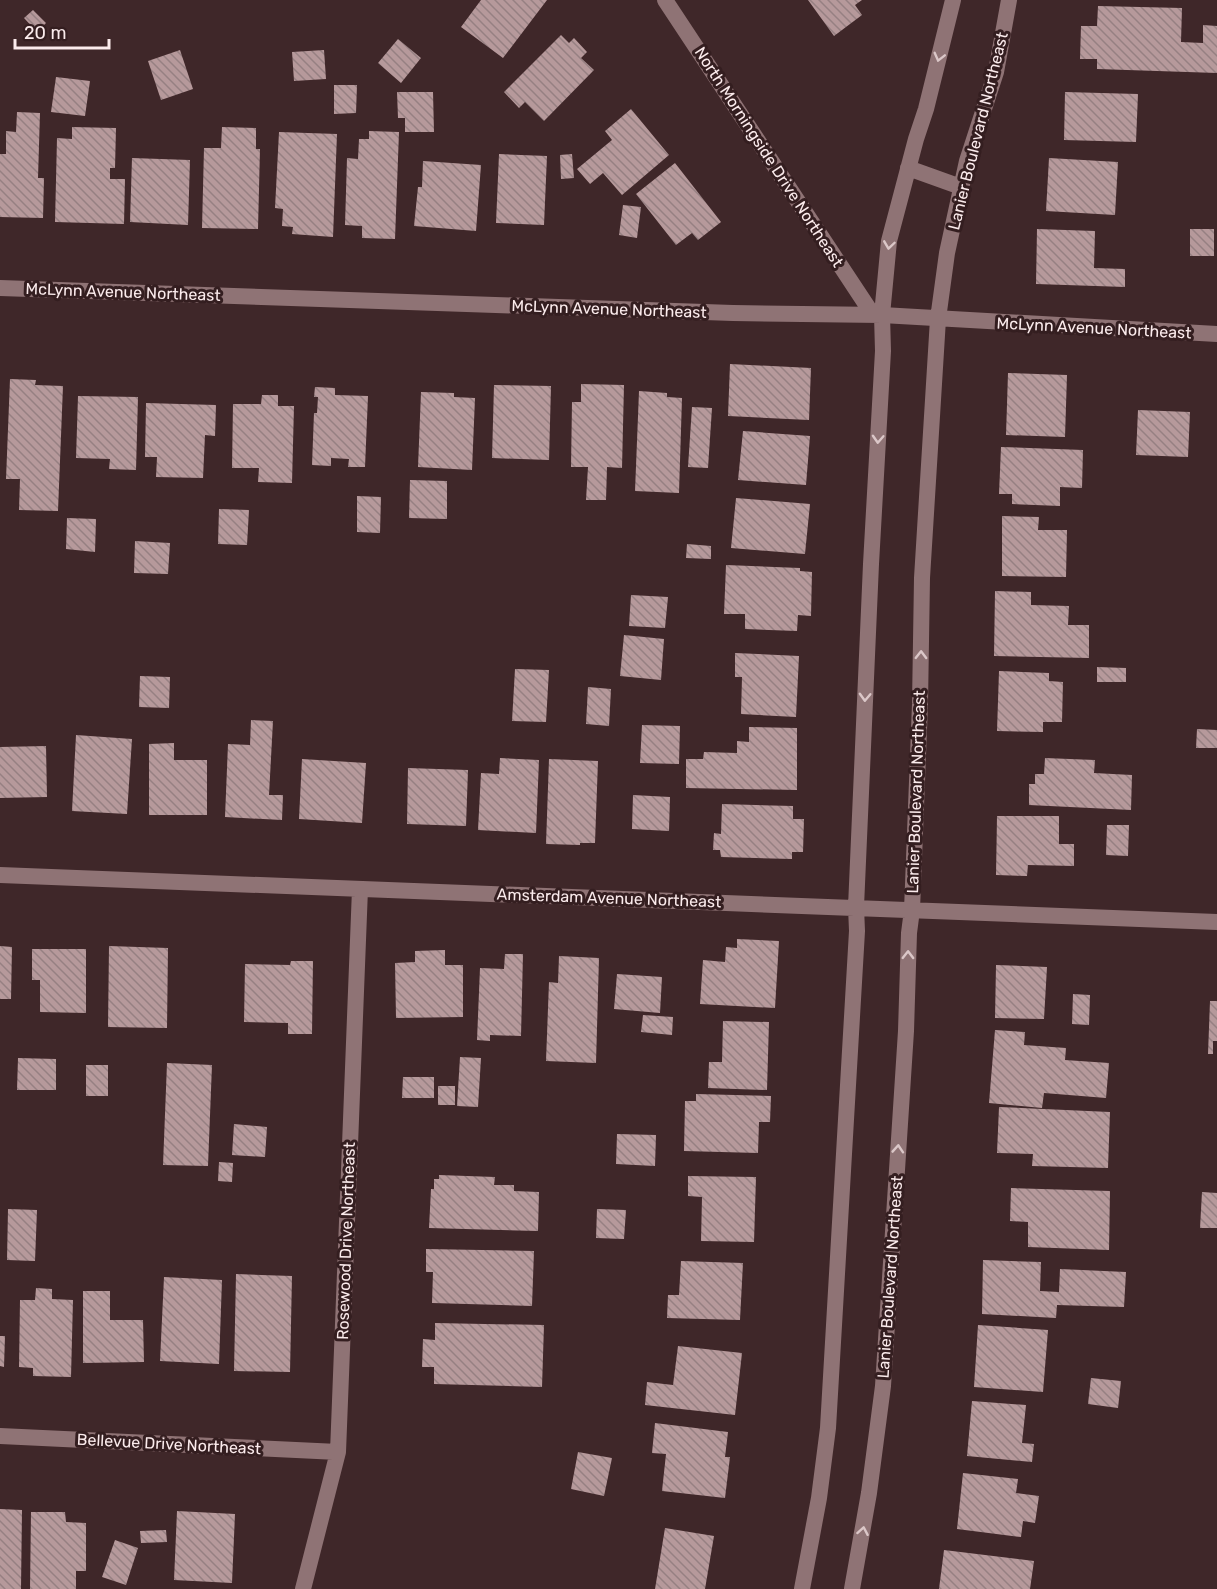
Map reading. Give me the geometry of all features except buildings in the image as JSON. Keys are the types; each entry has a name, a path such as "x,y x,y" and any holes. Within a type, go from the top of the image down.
{"street":[{"name":"North Morningside Drive Northeast","path":"664,0 877,315"},
{"path":"802,1589 819,1498 828,1428 857,931 856,907 871,564 883,351 877,315 889,241 926,109 953,0"},
{"name":"Lanier Boulevard Northeast","path":"852,1589 869,1493 883,1386 906,1031 920,704 922,578 938,319 947,253 961,187 967,161 996,72 1009,0"},
{"path":"908,168 961,187"},
{"name":"McLynn Avenue Northeast","path":"0,288 733,313 877,315 1217,334"},
{"name":"Amsterdam Avenue Northeast","path":"0,875 1217,922"},
{"name":"Rosewood Drive Northeast","path":"303,1589 338,1452 360,889"},
{"name":"Bellevue Drive Northeast","path":"0,1436 338,1452"}]}
